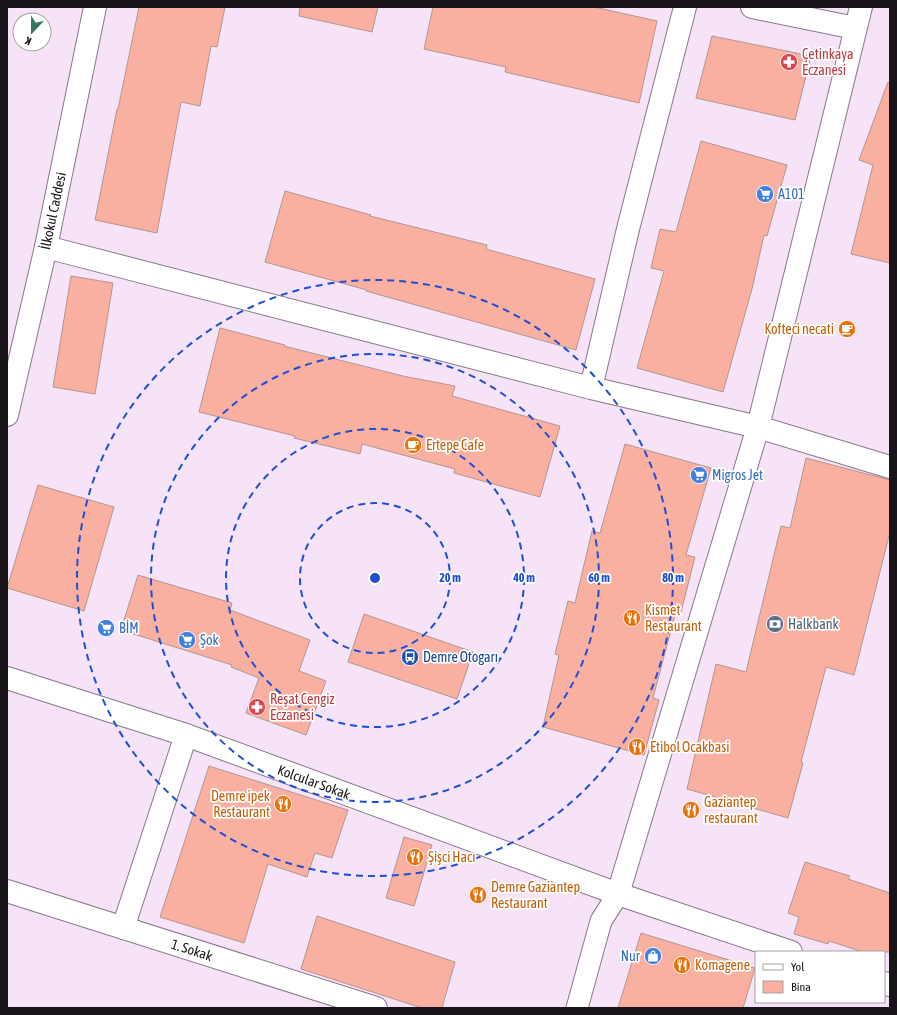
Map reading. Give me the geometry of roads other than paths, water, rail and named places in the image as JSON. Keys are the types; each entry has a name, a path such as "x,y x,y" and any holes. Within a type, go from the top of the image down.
{"street":[{"name":"İlkokul Caddesi","path":"7,415 46,247 95,7"},
{"path":"591,388 630,222 685,7"},
{"path":"752,7 855,28"},
{"path":"577,1008 601,921 618,894 758,427 861,7"},
{"path":"46,247 591,388 758,427 890,468"},
{"name":"Kolcular Sokak","path":"7,678 186,735 618,894 788,951"},
{"path":"123,928 186,735"},
{"name":"1. Sokak","path":"7,891 376,1008"}],"place":[{"name":"Çetinkaya Eczanesi","path":"789,62"},
{"name":"A101","path":"765,194"},
{"name":"Kofteci necati","path":"847,329"},
{"name":"Ertepe Cafe","path":"413,445"},
{"name":"Migros Jet","path":"699,475"},
{"name":"Kismet Restaurant","path":"632,618"},
{"name":"Halkbank","path":"775,624"},
{"name":"BİM","path":"106,628"},
{"name":"Şok","path":"187,640"},
{"name":"Demre Otogarı","path":"410,657"},
{"name":"Reşat Cengiz Eczanesi","path":"257,707"},
{"name":"Etibol Ocakbasi","path":"637,747"},
{"name":"Demre ipek Restaurant","path":"283,804"},
{"name":"Gaziantep restaurant","path":"691,810"},
{"name":"Şişci Hacı","path":"415,857"},
{"name":"Demre Gaziantep Restaurant","path":"478,895"},
{"name":"Nur","path":"653,956"},
{"name":"Komagene","path":"682,965"}]}
